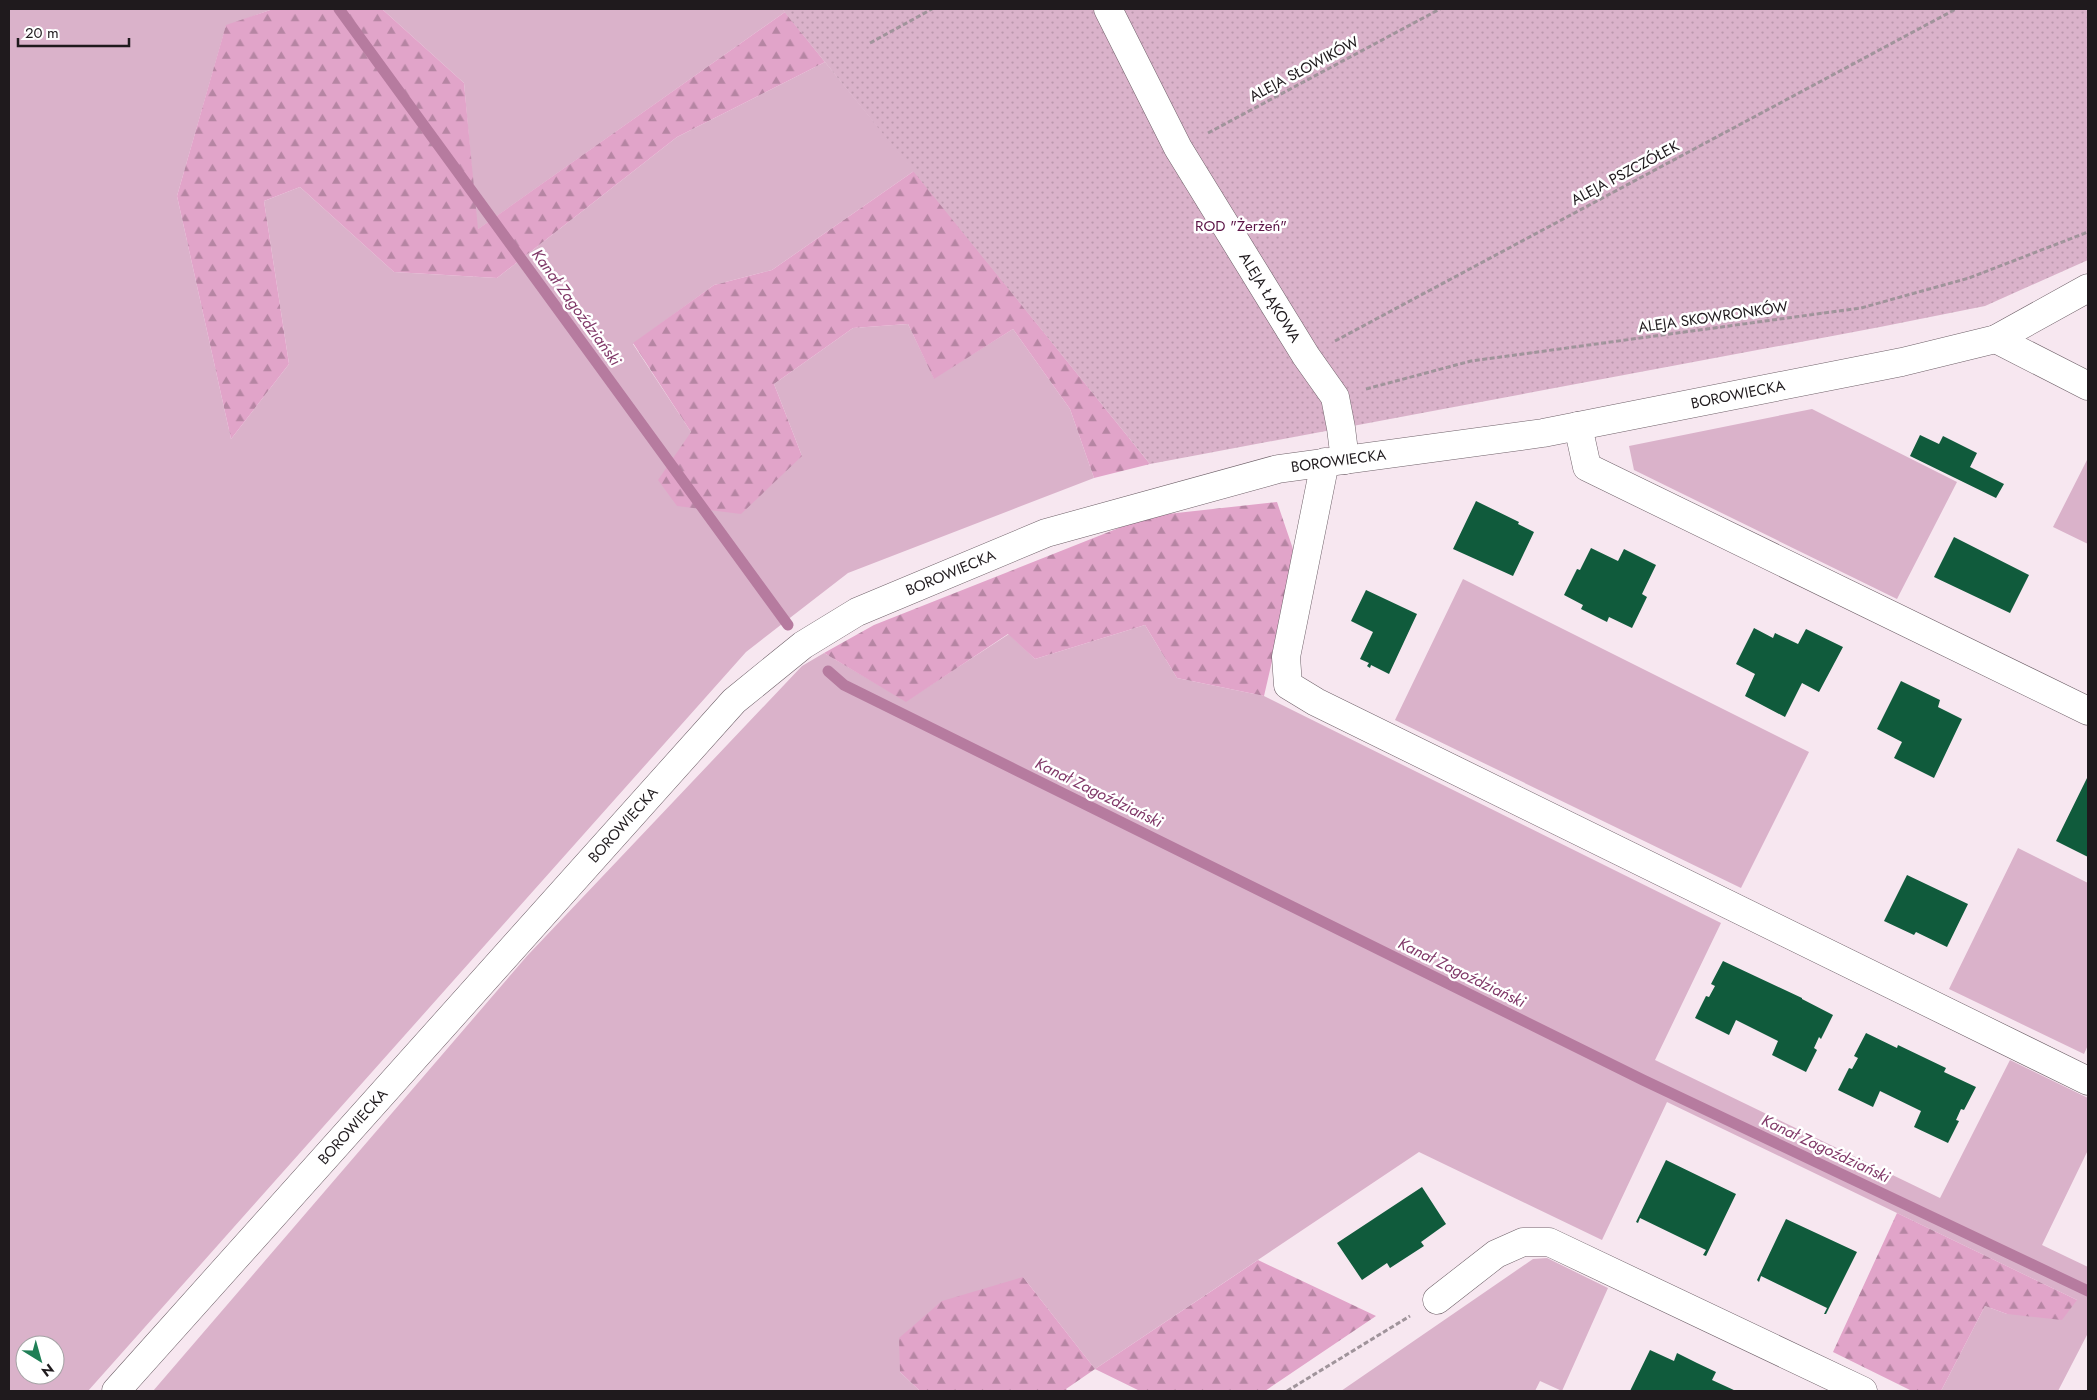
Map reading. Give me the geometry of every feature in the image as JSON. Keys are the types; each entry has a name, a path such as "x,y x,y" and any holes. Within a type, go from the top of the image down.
{"street":[{"name":"ALEJA ŁĄKOWA","path":"1108,9 1178,148 1306,356 1334,397 1341,428 1335,461 1286,657 1288,686 1316,702 2088,1081"},
{"name":"BOROWIECKA","path":"116,1391 734,701 803,645 857,612 1046,533 1278,469 1543,433 1902,362 1996,339 2088,288"},
{"path":"1996,339 2088,386"},
{"path":"1578,426 1587,467 2088,712"},
{"path":"1437,1300 1496,1254 1523,1242 1549,1242 1863,1391"}],"path":[{"path":"870,43 932,9"},
{"name":"ALEJA SŁOWIKÓW","path":"1178,148 1440,9"},
{"name":"ALEJA PSZCZÓŁEK","path":"1306,356 1956,9"},
{"name":"ALEJA SKOWRONKÓW","path":"1334,397 1472,361 1861,308 1969,278 2088,232"},
{"path":"1287,1391 1437,1300"}],"green space":[{"path":"9,9 273,9 226,26 177,196 231,439 289,364 264,201 300,187 394,272 497,278 677,137 825,62 914,171 772,270 714,285 633,344 691,432 802,456 774,384 853,328 908,324 934,378 1013,329 1070,409 1094,478 848,573 746,652 88,1391 9,1391"},
{"path":"273,9 382,9 464,83 478,229 785,12 825,62 677,137 497,278 394,272 300,187 264,201 289,364 231,439 177,196 226,25"},
{"path":"382,9 782,9 785,12 477,230 464,83"},
{"name":"ROD \"Żerżeń\"","path":"782,9 2088,9 2088,260 1985,306 1150,464"},
{"path":"914,171 1150,464 1094,478 1070,409 1013,329 934,379 908,324 853,328 774,384 802,456 741,514 677,506 658,480 691,432 633,343 714,285 772,270"},
{"path":"1812,409 1957,482 1897,599 1634,470 1629,446"},
{"path":"2088,458 2088,544 2053,527"},
{"path":"1277,502 1293,549 1287,596 1264,696 1177,678 1145,625 1035,659 1008,634 906,702 824,653 874,625 1149,516"},
{"path":"1463,579 1809,752 1741,888 1395,720"},
{"path":"1145,625 1177,678 1264,696 1721,923 1655,1060 1940,1198 2010,1060 2088,1098 2088,1150 2042,1245 2088,1267 2088,1333 2058,1391 1941,1391 1985,1306 2007,1314 2077,1300 1667,1102 1602,1240 1419,1152 1095,1369 1023,1277 900,1372 920,1391 153,1391 527,956 802,666 824,653 906,701 1009,634 1035,659"},
{"path":"2018,848 2088,883 2088,1045 2084,1054 1949,989"},
{"path":"1897,1213 2077,1300 2062,1320 2007,1314 1985,1306 1941,1391 1912,1391 1833,1352"},
{"path":"1547,1258 1608,1288 1562,1391 1540,1381 1535,1391 1341,1391 1533,1259"},
{"path":"1258,1260 1376,1316 1265,1391 1140,1391 1095,1369"},
{"path":"1023,1277 1095,1369 1066,1389 1068,1391 920,1391 900,1372 899,1338 942,1301"}],"building":[{"path":"1920,435 1939,444 1943,436 1977,453 1970,467 2004,484 1996,498 1910,456"},
{"path":"1476,501 1519,522 1518,524 1534,532 1513,576 1453,549"},
{"path":"1954,537 2029,575 2010,613 1934,577"},
{"path":"1591,548 1618,561 1624,549 1656,565 1642,594 1647,597 1632,628 1609,617 1607,622 1581,609 1583,605 1564,595 1577,569 1580,570"},
{"path":"1366,590 1417,614 1389,674 1371,665 1370,668 1367,666 1369,663 1360,659 1373,632 1351,621"},
{"path":"1754,628 1773,638 1775,633 1798,644 1806,629 1843,647 1819,692 1802,683 1785,717 1745,696 1755,674 1736,664"},
{"path":"1901,681 1940,700 1938,707 1962,719 1934,778 1894,758 1902,742 1877,729"},
{"path":"2088,776 2088,857 2056,841"},
{"path":"1907,875 1968,904 1947,947 1916,932 1914,935 1884,921"},
{"path":"1723,961 1802,998 1833,1015 1821,1039 1819,1037 1814,1048 1817,1050 1806,1072 1772,1055 1778,1041 1736,1020 1729,1035 1695,1018 1706,996 1709,997 1715,986 1711,984"},
{"path":"1866,1033 1897,1048 1898,1045 1946,1068 1944,1072 1976,1087 1964,1110 1961,1109 1956,1120 1959,1121 1948,1143 1914,1127 1921,1111 1880,1091 1873,1107 1838,1090 1849,1068 1852,1069 1858,1058 1854,1056"},
{"path":"1666,1160 1736,1194 1706,1256 1703,1255 1706,1250 1640,1218 1638,1223 1636,1222"},
{"path":"1422,1187 1446,1224 1421,1242 1424,1246 1390,1268 1387,1263 1362,1280 1337,1243"},
{"path":"1786,1219 1857,1252 1826,1314 1824,1314 1827,1308 1761,1276 1759,1282 1757,1280"},
{"path":"1650,1350 1674,1361 1677,1353 1716,1372 1712,1380 1736,1391 1630,1391"}],"waterway":[{"name":"Kanał Zagoździański","path":"339,9 788,625"},
{"name":"Kanał Zagoździański","path":"828,671 844,685 1643,1080 2088,1291"}]}
